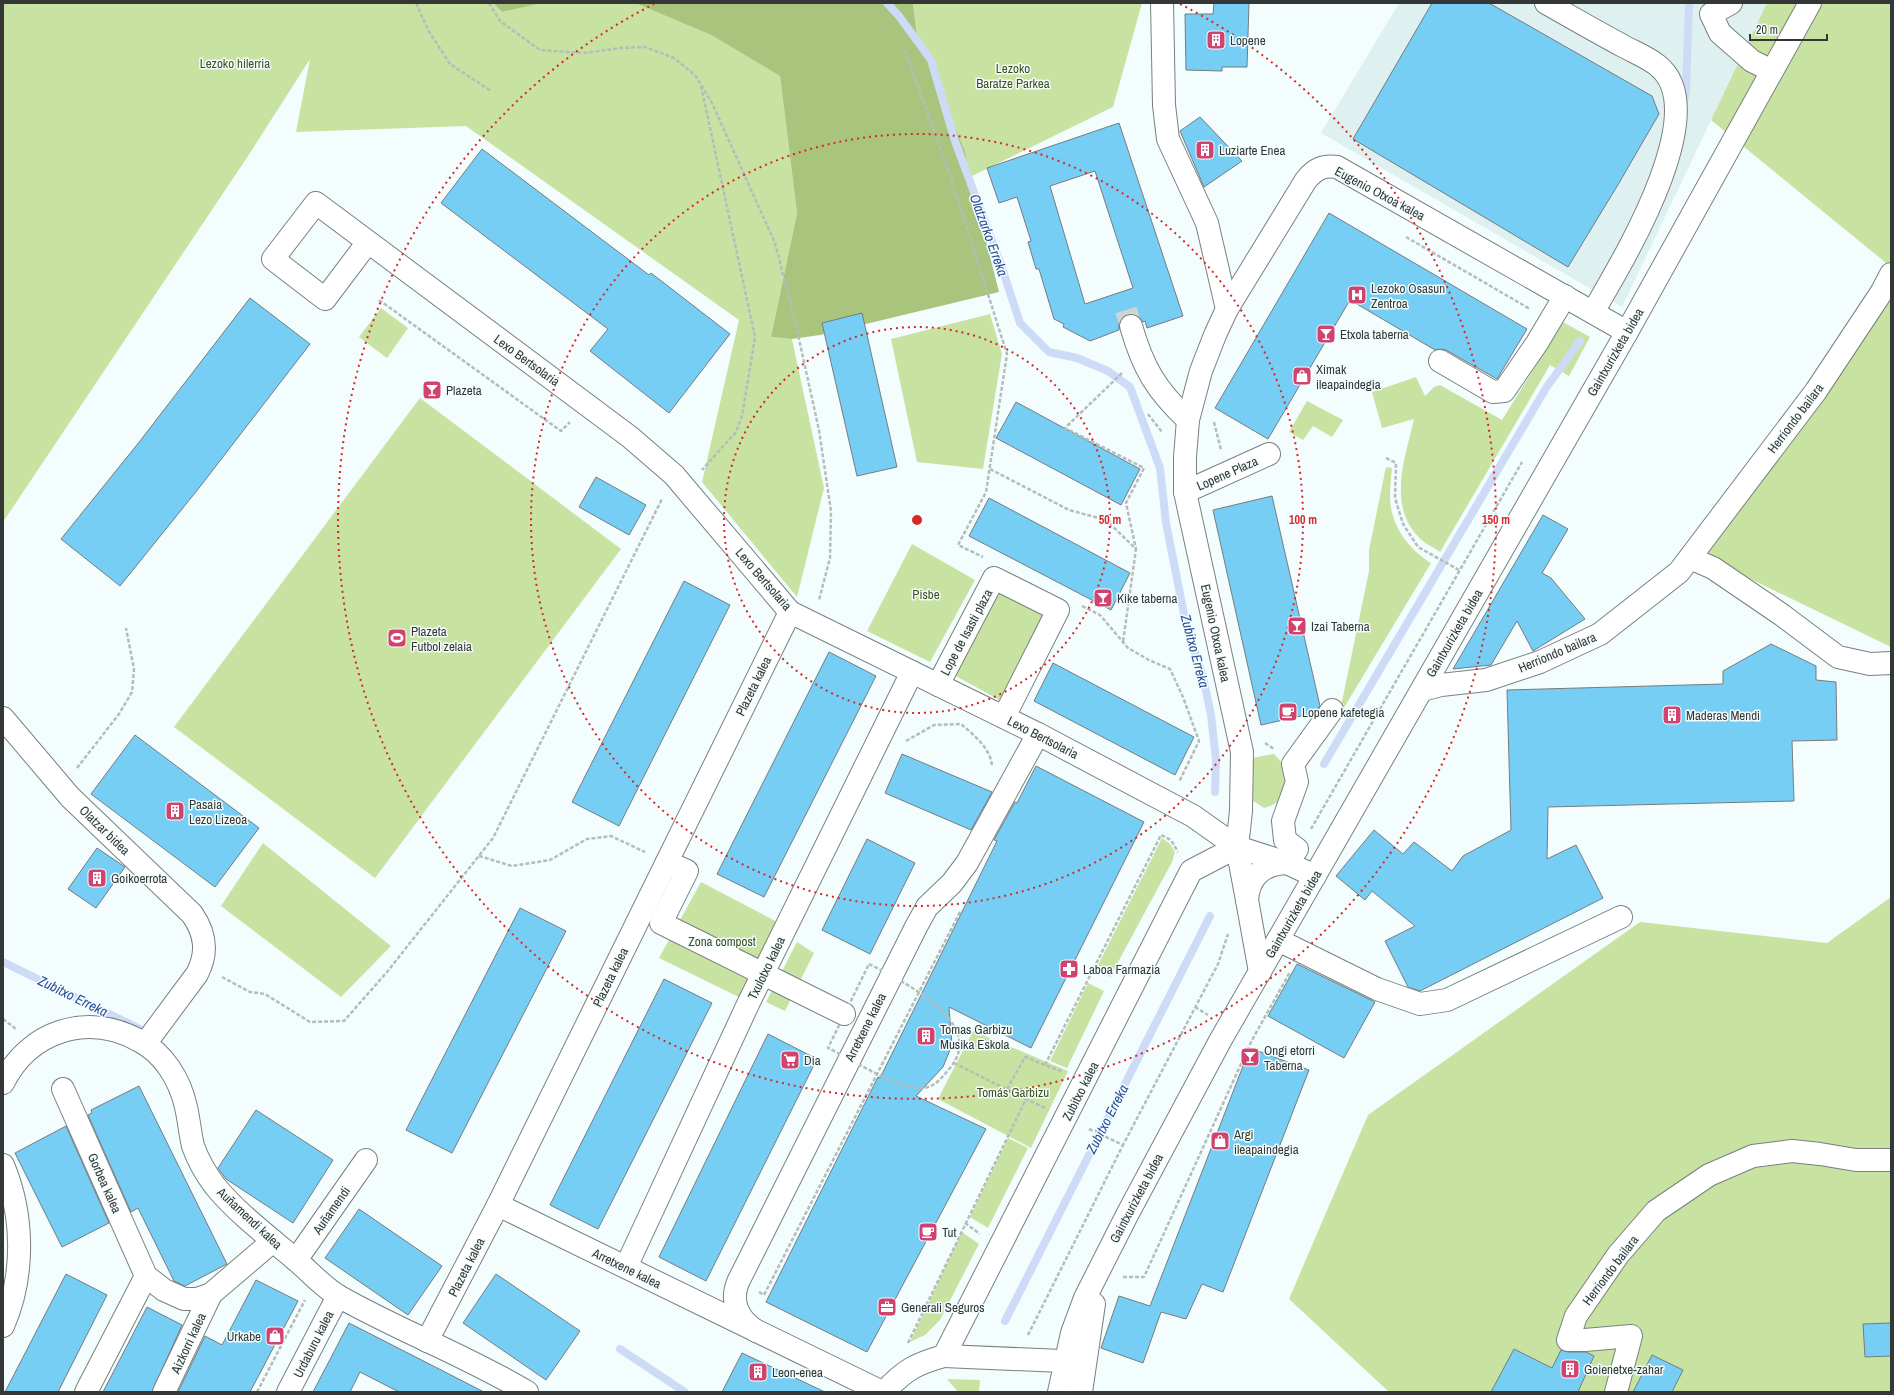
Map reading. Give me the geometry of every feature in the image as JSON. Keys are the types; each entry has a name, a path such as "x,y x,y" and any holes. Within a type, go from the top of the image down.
{"street":[{"path":"1162,3 1164,105 1168,139 1207,223 1227,308"},
{"path":"1546,3 1658,65 1672,82 1676,108 1673,141 1664,171 1647,214 1593,312"},
{"path":"1731,3 1711,14 1720,33 1752,61 1772,71"},
{"name":"Gaintxurizketa bidea","path":"1059,1392 1065,1359 1072,1333 1085,1298 1110,1271 1220,1041 1627,332 1810,3"},
{"name":"Eugenio Otxoa kalea","path":"1260,972 1237,847 1241,811 1242,752 1185,492 1185,457 1188,420 1201,371 1227,308 1312,172 1320,167 1329,166 1337,167 1352,175 1560,304 1593,312 1627,332"},
{"name":"Lexo Bertsolaria","path":"368,242 618,428 680,482 790,612 1038,734 1193,816 1237,847 1292,856 1315,876"},
{"name":"Herriondo bailara","path":"1422,690 1441,685 1486,680 1540,662 1600,634 1679,572 1816,390 1881,293 1891,274"},
{"path":"1440,361 1493,392 1504,391 1537,343 1560,304"},
{"path":"1131,326 1140,355 1156,384 1175,408 1188,420"},
{"name":"Lopene Plaza","path":"1185,492 1269,454"},
{"path":"1690,558 1713,568 1782,615 1838,657 1870,664 1891,663"},
{"name":"Lope de Isasti plaza","path":"938,685 994,578 1058,610"},
{"path":"1004,717 1058,610"},
{"name":"Plazeta kalea","path":"427,1341 498,1205 790,612"},
{"name":"Txulotxo kalea","path":"626,1267 763,975 912,672"},
{"path":"1332,710 1293,764 1298,782 1283,821 1285,840 1292,856 1258,872 1252,880 1249,910 1267,929 1282,932 1377,988 1420,1004 1447,1000 1621,917"},
{"name":"Olatzar bidea","path":"3,718 70,797 192,914 202,932 204,943 202,964 197,974 145,1044"},
{"name":"Arretxene kalea","path":"756,1331 746,1325 736,1307 735,1290 738,1282 927,907 952,883 967,863 1038,734"},
{"name":"Zubitxo kalea","path":"944,1356 1063,1125 1191,871 1237,847"},
{"path":"667,862 687,872 661,923 844,1014"},
{"name":"Auñamendi kalea","path":"3,1083 9,1071 20,1057 34,1045 50,1035 68,1029 87,1027 105,1028 124,1032 145,1044 168,1066 177,1082 187,1109 189,1129 194,1148 210,1180 231,1203 330,1289 527,1392"},
{"name":"Gorbea kalea","path":"63,1089 146,1276 164,1290 184,1298 197,1299 211,1294 273,1241"},
{"name":"Herriondo bailara","path":"1616,1392 1631,1336 1568,1340 1576,1316 1618,1255 1656,1211 1709,1175 1753,1156 1792,1151 1856,1160 1891,1160"},
{"name":"Auñamendi","path":"296,1260 366,1160"},
{"path":"3,1165 10,1184 18,1230 19,1253 13,1296 3,1326"},
{"name":"Arretxene kalea","path":"498,1205 883,1392"},
{"path":"1081,1392 1088,1335 1110,1271"},
{"path":"86,1392 146,1276"},
{"name":"Urdaburu kalea","path":"288,1392 330,1289"},
{"name":"Aizkorri kalea","path":"164,1392 211,1294"},
{"path":"883,1392 910,1368 925,1361 944,1356 1044,1360 1065,1359 1070,1357 1079,1349 1088,1335"}],"path":[{"path":"416,3 428,30 450,64 491,91"},
{"path":"489,3 500,21 540,50 582,53 645,47 674,58 695,75 712,103 775,243 820,430 831,511 830,558 813,624"},
{"path":"905,50 952,181 1007,354 986,492 958,545 986,559"},
{"path":"221,976 250,992 265,994 310,1022 344,1021 387,972 493,838 680,482 736,432 742,416 755,337 700,84"},
{"path":"1404,236 1538,313 1544,314 1560,304"},
{"path":"379,300 561,431 571,420"},
{"path":"1123,642 1136,549 1126,503 1144,468 1065,428 1125,370"},
{"path":"1147,411 1149,418 1166,438"},
{"path":"1212,415 1226,473"},
{"path":"1292,856 1307,835 1525,456"},
{"path":"1386,458 1396,463 1395,498 1403,524 1418,547 1459,570"},
{"path":"990,468 1069,510 1106,520 1136,549"},
{"path":"1058,610 1065,597 1100,615 1128,648 1149,660 1170,669 1183,697 1199,741 1177,785"},
{"path":"63,787 119,714 132,692 134,669 126,628"},
{"path":"902,746 905,742 934,725 961,724 976,736 992,758 992,773"},
{"path":"1045,1065 1161,835 1171,840 1176,846 1178,854 1176,858"},
{"path":"479,856 512,866 550,860 587,839 612,836 667,862"},
{"path":"881,1075 899,1085 922,1088 934,1086 954,1063 959,1048 958,1032 950,1019 937,1006 922,996"},
{"path":"1110,1271 1144,1277 1252,1040"},
{"path":"1007,1089 1025,1057 1067,1074"},
{"path":"954,1063 1026,1100 1050,1110"},
{"path":"905,1349 1026,1100"},
{"path":"1089,1129 1116,1142"},
{"path":"1027,1338 1123,1145"},
{"path":"965,1223 985,1238"},
{"path":"257,1392 304,1300 330,1289"}],"shaded area":[{"path":"1399,3 1767,3 1622,307 1321,133"}],"green space":[{"name":"Lezoko hilerria","path":"3,3 493,3 502,12 543,3 635,3 711,35 780,76 797,213 771,337 792,339 824,488 797,597 702,482 739,320 466,126 296,132 310,59 250,153 3,522"},
{"path":"493,3 543,3 502,12"},
{"path":"635,3 913,3 917,36 965,151 970,177 999,292 820,335 792,339 771,337 797,213 780,76 711,35"},
{"name":"Lezoko Baratze Parkea","path":"913,3 1142,3 1113,107 970,177 965,151 917,36"},
{"path":"1767,3 1891,3 1891,267 1711,120"},
{"path":"1891,284 1891,647 1693,551"},
{"path":"381,308 408,328 387,358 359,337"},
{"path":"990,314 1002,354 983,469 917,462 891,339"},
{"path":"1563,322 1590,337 1569,376 1550,365 1440,552 1424,542 1412,529 1405,515 1401,500 1403,467 1414,419 1382,428 1372,392 1416,377 1425,396 1434,387 1440,385 1502,420"},
{"name":"Plazeta Futbol zelaia","path":"420,398 621,549 375,878 174,727"},
{"path":"1307,401 1343,420 1332,437 1313,426 1303,440 1289,432"},
{"path":"1386,467 1392,468 1390,493 1391,507 1397,526 1402,535 1415,551 1431,563 1339,716 1369,571 1369,550"},
{"name":"Pisbe","path":"912,544 975,580 930,662 867,631"},
{"path":"996,585 1052,613 1007,704 952,674"},
{"path":"1274,754 1287,768 1287,783 1282,798 1278,802 1264,808 1249,798 1252,758"},
{"path":"1162,838 1170,844 1175,852 1172,862 1110,977 1096,969"},
{"path":"263,843 391,946 341,997 221,906"},
{"name":"Zona compost","path":"701,882 787,927 749,1002 659,958"},
{"path":"1891,897 1891,1392 1389,1392 1289,1299 1368,1115 1640,922 1827,943"},
{"path":"797,942 814,953 785,1011 766,1002"},
{"path":"1088,983 1104,991 1067,1068 1050,1061"},
{"name":"Tomás Garbizu","path":"973,1031 1068,1071 1031,1148 938,1099"},
{"path":"1008,1138 1028,1148 988,1228 970,1217"},
{"path":"962,1232 979,1244 940,1320 925,1335 910,1342"},
{"path":"947,1379 980,1380 979,1392 958,1392"}],"building":[{"name":"Lopene","path":"1214,3 1249,3 1247,67 1222,67 1222,71 1186,70 1185,14 1213,14"},
{"path":"1432,3 1489,3 1652,96 1659,114 1568,267 1353,139"},
{"name":"Luziarte Enea","path":"1200,117 1242,161 1204,187 1180,131"},
{"path":"1119,123 1183,316 1147,328 1145,321 1143,322 1134,314 1128,314 1122,318 1119,324 1119,330 1090,341 1063,327 1064,324 1054,319 1039,269 1036,269 1028,242 1031,241 1017,197 999,203 987,168","holes":["1095,171 1133,288 1085,304 1050,186"]},
{"path":"482,149 649,275 651,273 730,334 669,413 590,351 608,329 441,203"},
{"path":"1329,213 1527,329 1497,379 1446,350 1435,350 1350,300 1268,439 1215,408"},
{"path":"250,298 310,344 199,488 120,586 61,539 140,441"},
{"path":"862,313 897,467 857,476 822,323"},
{"path":"1016,402 1140,469 1121,505 996,438"},
{"path":"596,477 646,505 629,535 579,507"},
{"path":"1272,496 1320,706 1314,713 1261,725 1213,510"},
{"path":"989,498 1130,573 1111,610 969,536"},
{"path":"1543,515 1568,529 1542,573 1551,578 1585,619 1533,651 1517,621 1491,665 1453,669"},
{"path":"684,581 730,605 619,826 572,802"},
{"name":"Maderas Mendi","path":"1771,644 1816,666 1816,680 1836,682 1837,740 1792,741 1794,801 1548,807 1547,859 1576,845 1603,898 1420,991 1408,987 1385,941 1415,926 1372,891 1365,900 1336,876 1374,830 1403,854 1414,842 1452,871 1463,856 1511,830 1507,690 1723,684 1723,671"},
{"path":"829,652 876,676 764,897 717,874"},
{"path":"1053,663 1194,737 1175,775 1034,701"},
{"name":"Pasaia Lezo Lizeoa","path":"135,735 259,828 215,887 91,794"},
{"path":"902,754 992,792 971,830 885,793"},
{"path":"1036,766 1144,822 1031,1048 949,1007 952,1045 943,1067 916,1096 986,1129 867,1352 766,1302 878,1077 880,1078 997,841 994,840 1015,802 1017,803"},
{"path":"867,839 915,863 870,954 822,930"},
{"name":"Goikoerrota","path":"97,848 125,867 96,908 68,889"},
{"path":"520,908 566,931 452,1153 406,1130"},
{"path":"1297,964 1375,1002 1344,1058 1268,1016"},
{"path":"664,979 712,1003 598,1229 550,1205"},
{"path":"768,1034 817,1059 706,1281 659,1257"},
{"path":"1250,1048 1309,1070 1223,1292 1202,1284 1186,1319 1161,1312 1143,1363 1101,1348 1119,1296 1150,1306"},
{"path":"139,1086 227,1264 185,1286 174,1281 138,1208 131,1212 88,1115 92,1113 91,1110"},
{"path":"256,1110 333,1160 293,1223 226,1179 218,1168"},
{"path":"66,1126 109,1223 62,1247 15,1153"},
{"path":"359,1209 442,1266 408,1315 325,1258"},
{"path":"66,1274 107,1295 58,1392 5,1392"},
{"path":"496,1274 580,1331 546,1380 463,1323"},
{"path":"256,1280 298,1301 250,1392 178,1392 205,1336 222,1345"},
{"path":"147,1307 182,1325 152,1392 103,1392"},
{"path":"349,1323 484,1392 399,1392 360,1372 350,1392 313,1392"},
{"path":"1891,1323 1891,1356 1865,1357 1863,1324"},
{"path":"1514,1349 1552,1368 1561,1350 1568,1352 1586,1352 1594,1356 1578,1392 1491,1392"},
{"name":"Leon-enea","path":"742,1353 825,1392 722,1392"},
{"path":"1652,1355 1683,1370 1672,1392 1633,1392"}],"waterway":[{"name":"Olatzarko Erreka","path":"887,3 899,16 931,60 955,141 1001,265 1020,323 1049,352 1077,358 1108,371 1130,387 1160,468 1166,523 1186,624 1203,677 1211,715 1216,760 1215,792"},
{"path":"1683,108 1686,90 1689,3"},
{"path":"1324,764 1546,388 1580,341"},
{"name":"Zubitxo Erreka","path":"1005,1321 1210,916"},
{"name":"Zubitxo Erreka","path":"3,962 142,1030"},
{"name":"Zubitxo Erreka","path":"620,1349 685,1392"}],"tunnel":[{"path":"1126,310 1131,326"}],"place":[{"name":"Lopene","path":"1216,40"},
{"name":"Luziarte Enea","path":"1205,150"},
{"name":"Lezoko Osasun Zentroa","path":"1357,295"},
{"name":"Etxola taberna","path":"1326,334"},
{"name":"Ximak ileapaindegia","path":"1302,376"},
{"name":"Plazeta","path":"432,390"},
{"name":"Kike taberna","path":"1103,598"},
{"name":"Izai Taberna","path":"1297,626"},
{"name":"Plazeta Futbol zelaia","path":"397,638"},
{"name":"Lopene kafetegia","path":"1288,712"},
{"name":"Maderas Mendi","path":"1672,715"},
{"name":"Pasaia Lezo Lizeoa","path":"175,811"},
{"name":"Goikoerrota","path":"97,878"},
{"name":"Laboa Farmazia","path":"1069,969"},
{"name":"Tomas Garbizu Musika Eskola","path":"926,1036"},
{"name":"Ongi etorri Taberna","path":"1250,1057"},
{"name":"Dia","path":"790,1060"},
{"name":"Argi ileapaindegia","path":"1220,1141"},
{"name":"Tut","path":"928,1232"},
{"name":"Generali Seguros","path":"887,1307"},
{"name":"Urkabe","path":"275,1336"},
{"name":"Goienetxe-zahar","path":"1570,1369"},
{"name":"Leon-enea","path":"758,1372"}]}
